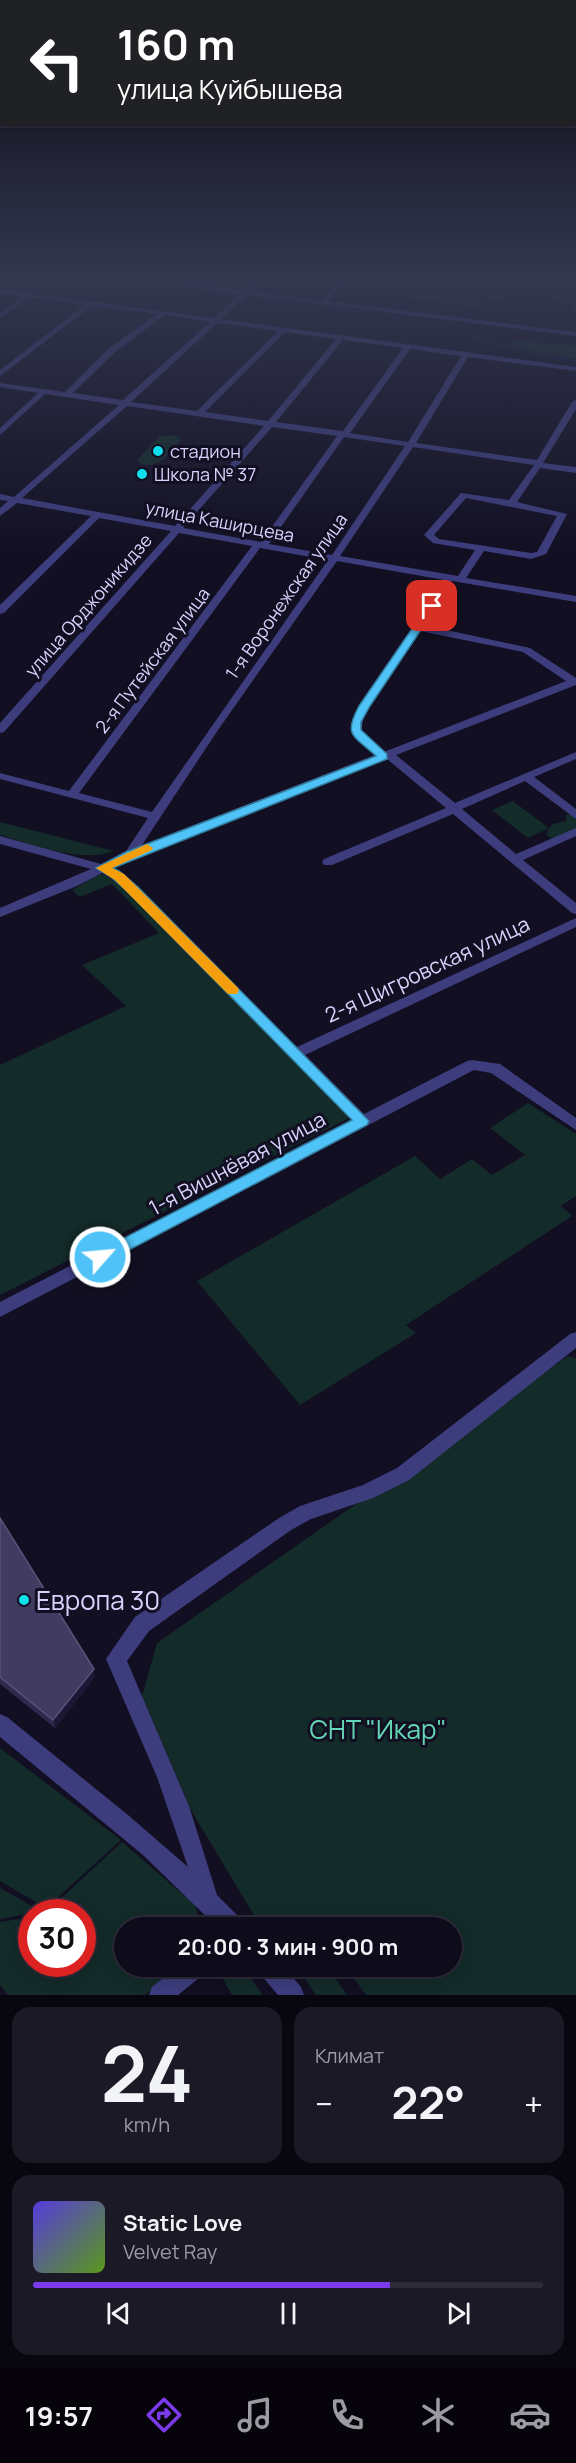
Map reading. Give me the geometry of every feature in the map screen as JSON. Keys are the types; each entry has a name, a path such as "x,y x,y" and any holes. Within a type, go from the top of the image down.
{"street":[{"path":"68,394 94,368"},
{"path":"0,513 75,449 161,368"},
{"path":"200,413 245,368"},
{"name":"улица Орджоникидзе","path":"0,730 271,423 316,368"},
{"name":"2-я Путейская улица","path":"72,795 392,368"},
{"name":"1-я Воронежская улица","path":"130,855 154,816 333,558 457,368"},
{"path":"0,385 344,433 576,471"},
{"path":"0,433 44,391"},
{"path":"511,502 539,464 576,402"},
{"path":"464,495 511,502 558,512 562,517 541,554 531,556 436,541 429,536 464,495"},
{"name":"улица Каширцева","path":"0,496 454,580 576,599"},
{"path":"0,611 97,515"},
{"path":"481,548 417,627 364,706 356,722 356,731 455,808 576,910"},
{"path":"417,627 526,650 575,681"},
{"path":"0,913 73,883 130,855 575,681"},
{"path":"328,862 576,755"},
{"path":"0,776 154,816"},
{"path":"525,776 576,815"},
{"path":"514,858 576,832"},
{"path":"0,840 102,868 120,877 362,1121"},
{"name":"2-я Щигровская улица","path":"296,1053 576,922"},
{"name":"1-я Вишнёвая улица","path":"0,1310 472,1065 495,1068 576,1125"},
{"path":"207,1897 197,1855 186,1824 116,1659 142,1624 285,1524 306,1512 368,1492 403,1474 576,1339"},
{"path":"0,1724 130,1830 207,1897 224,1917"},
{"path":"160,1995 182,1977"},
{"path":"277,1977 292,1995"}],"green space":[{"name":"стадион","path":"160,436 179,437 180,441 167,456 152,465 139,463 137,460"},
{"path":"513,801 549,828 528,838 492,810"},
{"path":"566,815 576,816 576,829 553,839 546,835 553,824 566,821"},
{"path":"0,822 114,851 87,855 57,851 0,835"},
{"path":"100,874 114,877 353,1116 0,1295 0,1065 126,1006 82,965 159,933 112,884 80,897 72,890"},
{"path":"528,1103 576,1134 576,1196 561,1206 572,1216 406,1325 416,1333 300,1405 197,1281 415,1156 440,1179 472,1159 492,1175 525,1155 490,1128"},
{"name":"СНТ \"Икар\"","path":"568,1356 576,1358 576,1995 366,1995 353,1977 462,1977 462,1917 255,1917 191,1810 142,1696 157,1643"},
{"path":"0,1748 121,1840 56,1899 31,1899 0,1881"},
{"path":"122,1842 195,1905 198,1917 114,1917 114,1977 169,1977 145,1995 8,1995 0,1985 0,1922 18,1919 18,1977 96,1977 96,1899 60,1899"},
{"path":"0,1888 20,1899 18,1915 0,1919"},
{"path":"224,1977 250,1977 263,1995 232,1995"},
{"path":"304,1977 334,1977 347,1995 316,1995"}],"building":[{"name":"Европа 30","path":"0,1518 94,1669 53,1720 0,1677"}],"slow traffic":[{"path":"147,848 102,868 120,877 232,990"}],"place":[{"name":"стадион","path":"158,451"},
{"name":"Школа № 37","path":"142,474"},
{"name":"Европа 30","path":"24,1600"}],"route":[{"path":"100,1257 362,1121 134,890 115,873 102,868 193,830 383,757 356,731 356,722 364,706 432,606"}]}
